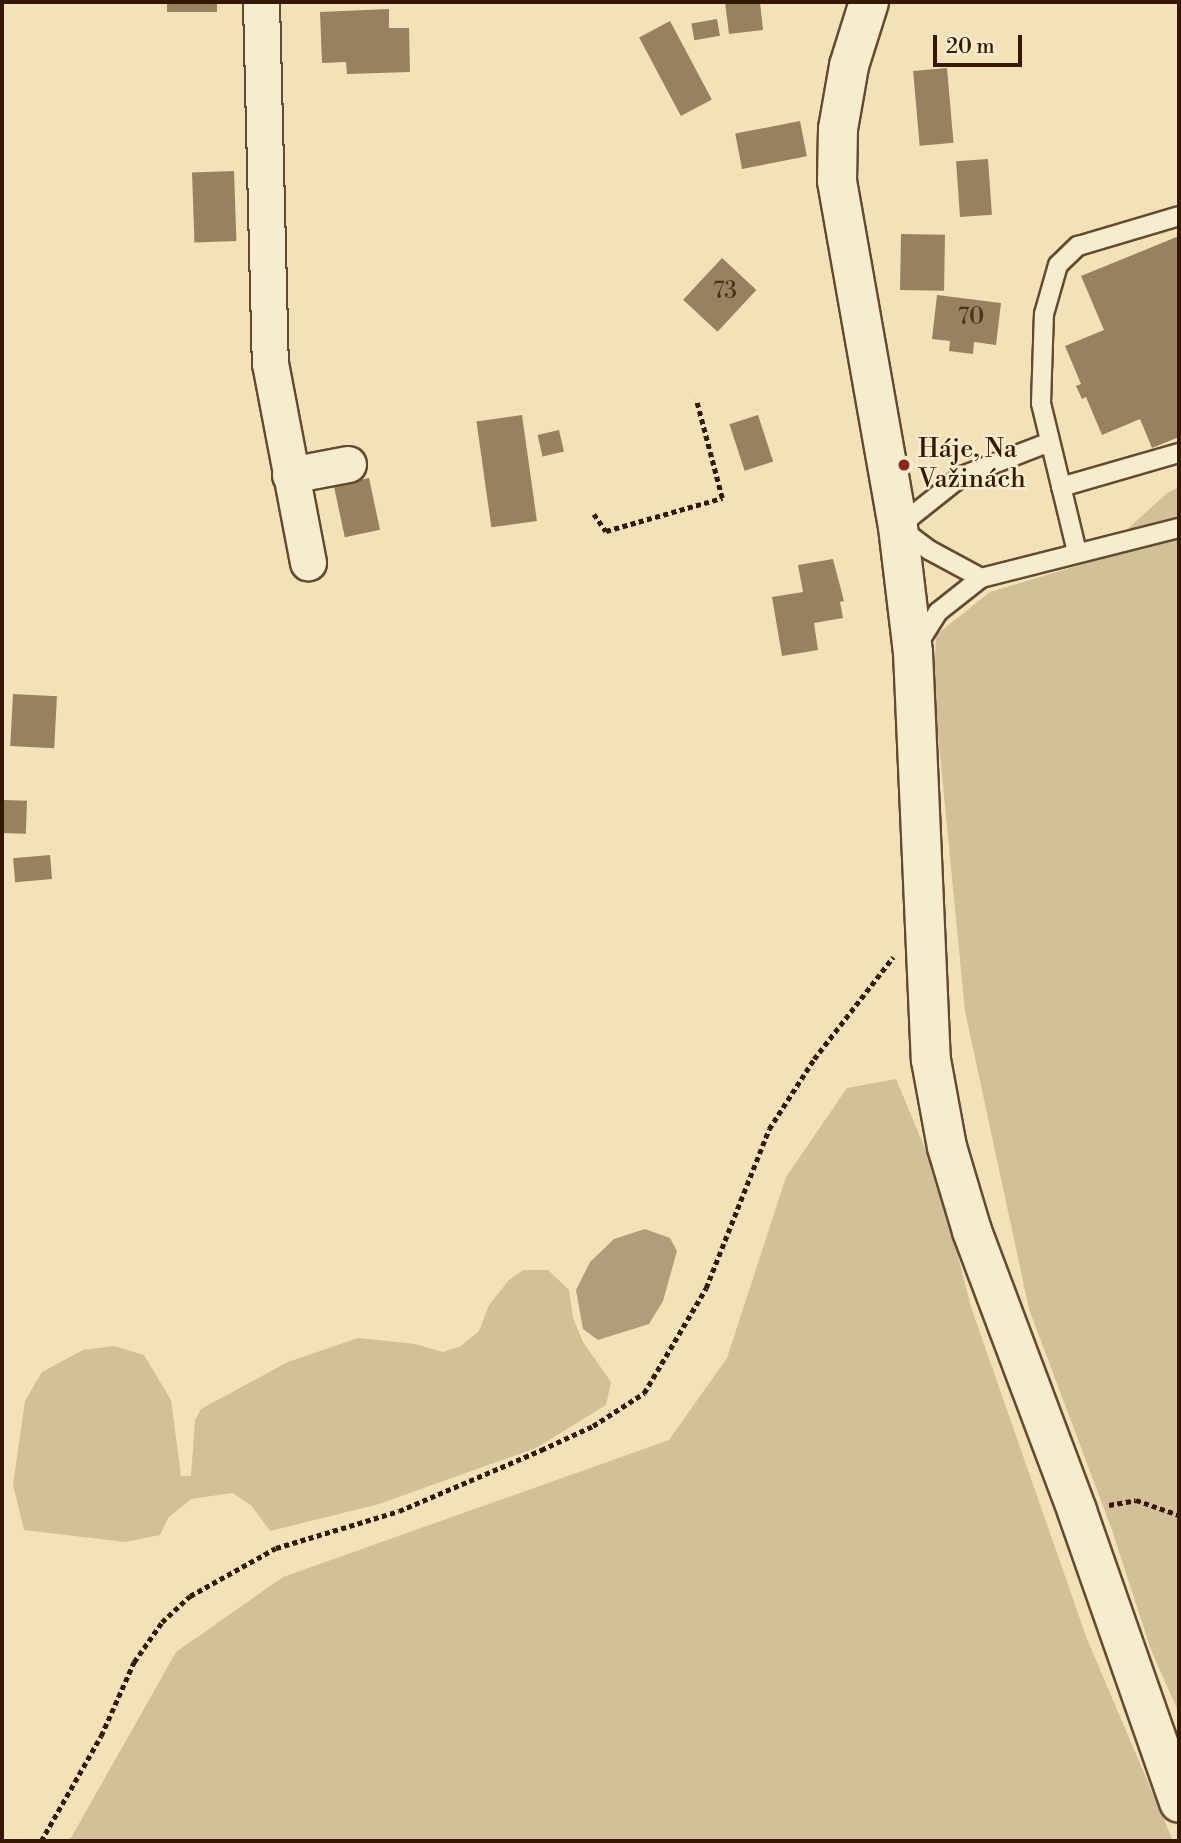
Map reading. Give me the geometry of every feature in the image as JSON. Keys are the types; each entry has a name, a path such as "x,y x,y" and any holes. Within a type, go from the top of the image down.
{"main road":[{"path":"869,2 849,66 838,129 837,181 898,527 913,652 923,932 931,1059 947,1147 972,1231 1077,1511 1179,1803"}],"street":[{"path":"261,2 270,363 308,562"},
{"path":"290,475 348,464"}],"lane":[{"path":"1077,552 1041,403 1044,314 1058,265 1078,246 1179,216"},
{"path":"981,578 929,551 898,527 962,475 1050,442"},
{"path":"1061,487 1179,453"},
{"path":"913,652 938,611 981,578 1179,528"}],"path":[{"path":"594,514 607,531 722,498 696,399"},
{"path":"41,1841 101,1736 134,1662 162,1622 190,1596 276,1548 399,1511 541,1450 593,1426 644,1393 706,1288 769,1129 814,1059 895,954 923,932"},
{"path":"1077,1511 1136,1500 1179,1515"}],"shaded area":[{"path":"1179,487 1179,1713 1151,1650 1112,1530 1029,1309 965,1011 934,693 936,635 990,592 1093,561 1167,493"},
{"path":"896,1079 939,1182 971,1307 1087,1639 1173,1841 62,1841 71,1838 176,1652 283,1577 669,1440 727,1358 786,1177 847,1088"},
{"path":"645,1229 670,1238 677,1251 663,1301 649,1324 598,1340 583,1329 576,1290 590,1262 614,1239"},
{"path":"523,1270 548,1270 569,1290 573,1318 583,1342 611,1382 606,1405 536,1448 379,1504 270,1531 251,1505 232,1493 191,1499 168,1518 160,1535 125,1542 24,1530 13,1485 25,1401 42,1372 83,1350 114,1346 144,1355 171,1400 181,1476 191,1476 195,1420 201,1409 288,1362 358,1338 415,1344 443,1352 461,1346 479,1331 489,1305 509,1280"}],"building":[{"path":"167,2 217,2 217,12 167,12"},
{"path":"725,2 760,2 763,30 729,34"},
{"path":"389,9 389,28 409,28 410,72 347,74 346,62 322,63 320,12"},
{"path":"717,19 720,36 694,40 691,24"},
{"path":"670,21 712,100 681,116 639,37"},
{"path":"947,68 954,143 920,146 913,71"},
{"path":"800,121 807,156 742,169 735,134"},
{"path":"988,159 992,215 960,217 956,161"},
{"path":"234,171 236,241 194,242 192,172"},
{"path":"901,234 945,235 944,291 900,290"},
{"path":"1179,236 1179,437 1152,448 1140,419 1102,435 1086,397 1082,399 1076,386 1081,384 1065,346 1104,330 1081,276"},
{"path":"722,258 756,290 717,332 683,300"},
{"path":"937,295 1001,303 996,345 974,342 973,354 949,351 950,341 932,339"},
{"path":"522,415 537,521 491,527 476,421"},
{"path":"758,415 773,462 745,471 729,424"},
{"path":"559,430 564,451 543,456 538,435"},
{"path":"369,478 380,530 345,537 334,485"},
{"path":"833,559 844,601 840,602 843,618 814,623 818,650 782,656 772,597 803,592 798,565"},
{"path":"13,694 57,696 54,748 10,746"},
{"path":"2,800 27,801 26,834 2,833"},
{"path":"50,855 52,879 15,882 13,858"}],"place":[{"name":"Háje, Na Važinách","path":"904,465"}]}
